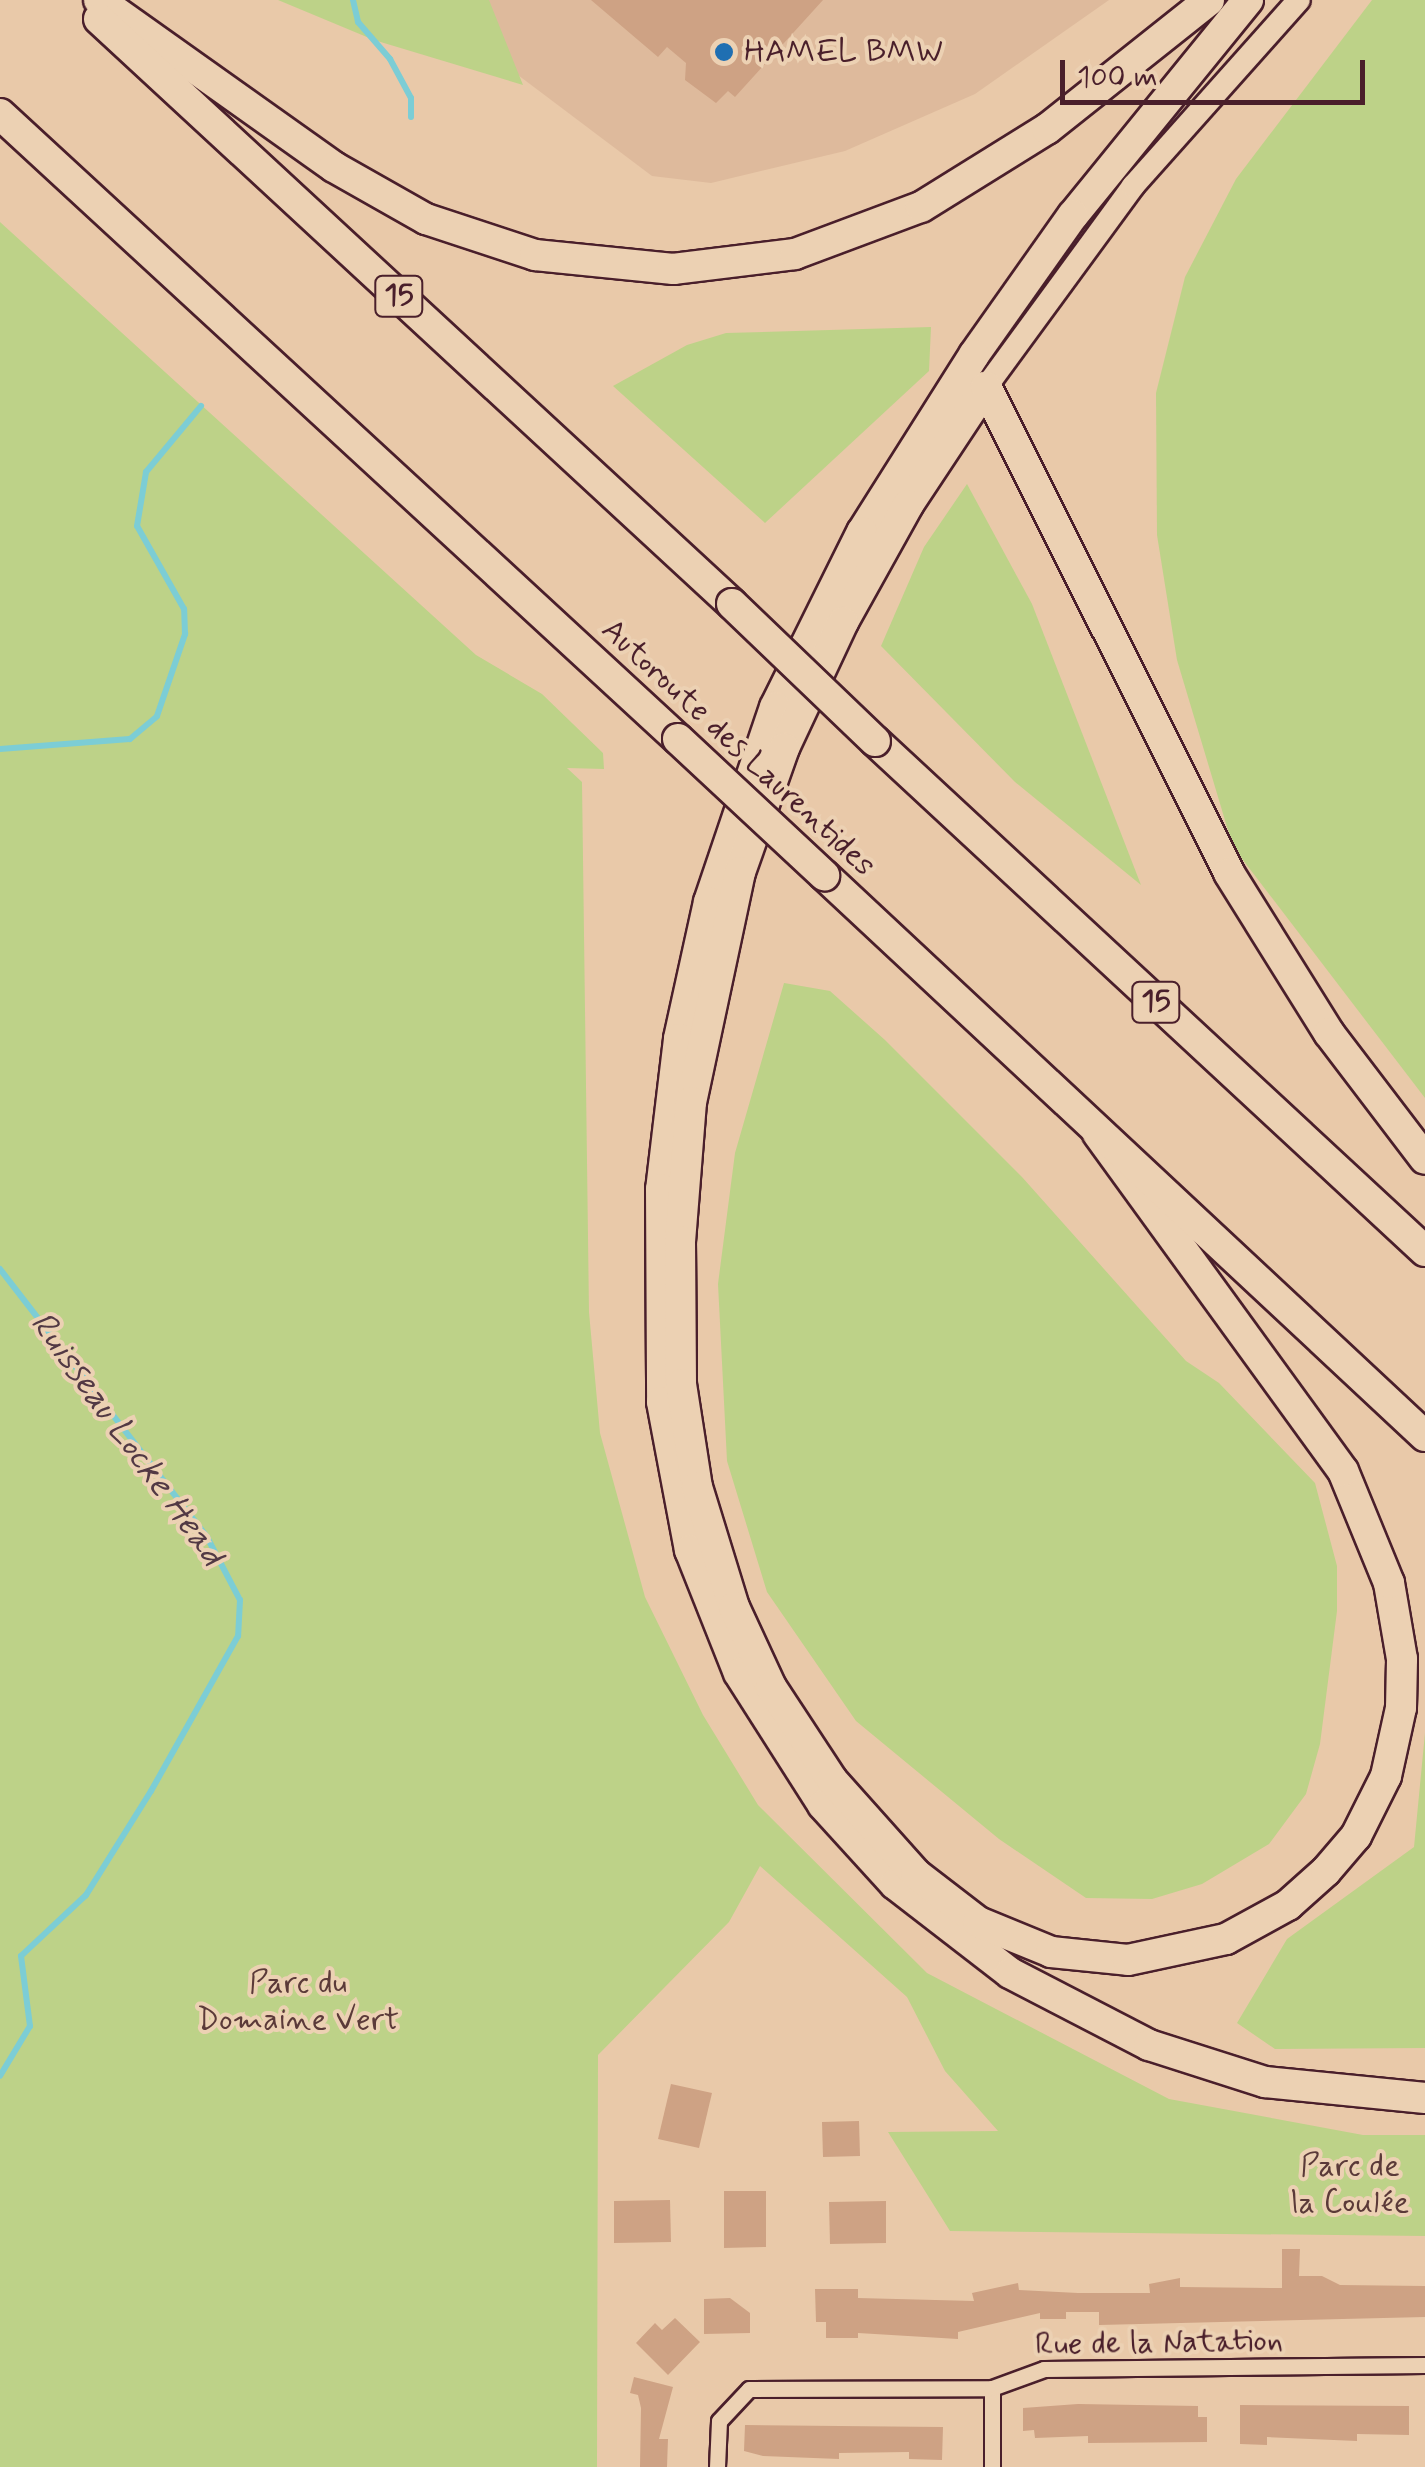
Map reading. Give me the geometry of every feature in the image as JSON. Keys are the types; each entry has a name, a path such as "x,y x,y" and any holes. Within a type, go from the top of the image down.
{"highway":[{"name":"15","path":"79,0 1425,1252"},
{"path":"99,0 344,174 426,218 535,255 672,269 795,254 921,208 1047,129 1209,0"},
{"path":"1248,0 1074,215 944,399 862,532 766,728 708,902 677,1052 660,1223 662,1402 690,1550 739,1673 823,1805 907,1895 1032,1986 1161,2050 1278,2084 1425,2098"},
{"name":"Autoroute des Laurentides","path":"0,114 824,874 1425,1436"},
{"path":"1098,1134 1343,1472 1389,1583 1402,1659 1401,1708 1386,1776 1356,1836 1326,1871 1288,1905 1226,1939 1128,1960 1051,1952 978,1922 916,1874 832,1780 771,1687 734,1607 700,1503 681,1384 680,1241 691,1102 740,872 784,748 835,638 896,524 986,388 1229,873 1329,1032 1425,1159"}],"main road":[{"path":"986,388 1151,164 1299,0"}],"street":[{"name":"Rue de la Natation","path":"717,2467 720,2422 749,2389 992,2388 1044,2370 1425,2365"},
{"path":"992,2388 992,2467"}],"shaded area":[{"path":"482,0 1109,0 975,94 845,151 711,183 652,176 510,69"}],"green space":[{"path":"278,0 489,0 523,85 374,40"},
{"path":"1372,0 1425,0 1425,1098 1233,847 1177,660 1157,535 1156,393 1185,277 1236,179"},
{"name":"Parc du Domaine Vert","path":"0,222 476,655 542,694 603,753 604,769 567,768 582,782 589,1312 600,1433 645,1597 703,1715 758,1805 927,1973 1169,2099 1363,2135 1425,2135 1425,2236 950,2231 888,2132 998,2131 945,2071 907,1997 760,1866 729,1922 598,2055 597,2467 0,2467"},
{"path":"931,327 929,371 765,523 613,386 687,345 726,333"},
{"path":"967,484 1032,604 1141,885 1015,782 881,646 924,547"},
{"path":"784,983 830,991 885,1040 1022,1177 1186,1361 1219,1383 1315,1483 1337,1566 1337,1611 1320,1744 1306,1794 1269,1844 1202,1884 1152,1899 1086,1898 999,1839 856,1721 767,1592 727,1461 718,1284 735,1153"},
{"path":"1425,1733 1425,2048 1275,2049 1237,2023 1287,1939 1414,1847"}],"building":[{"name":"HAMEL BMW","path":"591,0 823,0 735,97 728,91 716,103 685,80 686,63 667,47 658,57"},
{"path":"671,2084 712,2093 699,2148 658,2139"},
{"path":"859,2121 860,2156 823,2157 822,2122"},
{"path":"724,2191 766,2191 766,2247 724,2248"},
{"path":"670,2200 671,2242 614,2243 614,2201"},
{"path":"886,2201 886,2243 830,2244 829,2202"},
{"path":"1282,2249 1300,2249 1299,2276 1322,2276 1340,2285 1425,2286 1425,2317 1099,2325 1099,2312 1066,2312 1066,2319 1040,2319 1040,2313 958,2332 958,2339 858,2333 858,2338 826,2338 826,2322 816,2322 815,2289 858,2289 858,2298 974,2301 972,2293 1018,2283 1019,2290 1078,2293 1150,2293 1149,2284 1180,2278 1180,2287 1282,2288"},
{"path":"730,2298 750,2313 750,2333 704,2334 704,2299"},
{"path":"675,2318 700,2342 668,2375 636,2343 655,2323 662,2330"},
{"path":"634,2377 673,2387 659,2439 668,2439 667,2467 640,2467 641,2408 638,2395 630,2393"},
{"path":"1078,2404 1198,2406 1198,2417 1207,2417 1207,2442 1088,2443 1088,2436 1035,2438 1034,2430 1023,2431 1023,2408"},
{"path":"1240,2405 1409,2406 1409,2435 1357,2434 1357,2441 1267,2437 1267,2445 1240,2444"},
{"path":"745,2425 943,2427 942,2460 909,2459 909,2452 839,2453 839,2459 763,2456 744,2451"}],"waterway":[{"name":"Ruisseau Locke Head","path":"353,0 358,22 390,59 411,98 411,117"},
{"name":"Ruisseau Locke Head","path":"0,749 130,739 157,716 185,634 184,609 137,526 146,472 201,406"},
{"name":"Ruisseau Locke Head","path":"0,1269 207,1537 240,1600 238,1636 151,1791 86,1895 21,1956 30,2026 0,2076"}],"place":[{"name":"HAMEL BMW","path":"724,52"}],"park label":[{"name":"Parc de la Coulée","path":"1350,2186"}]}
